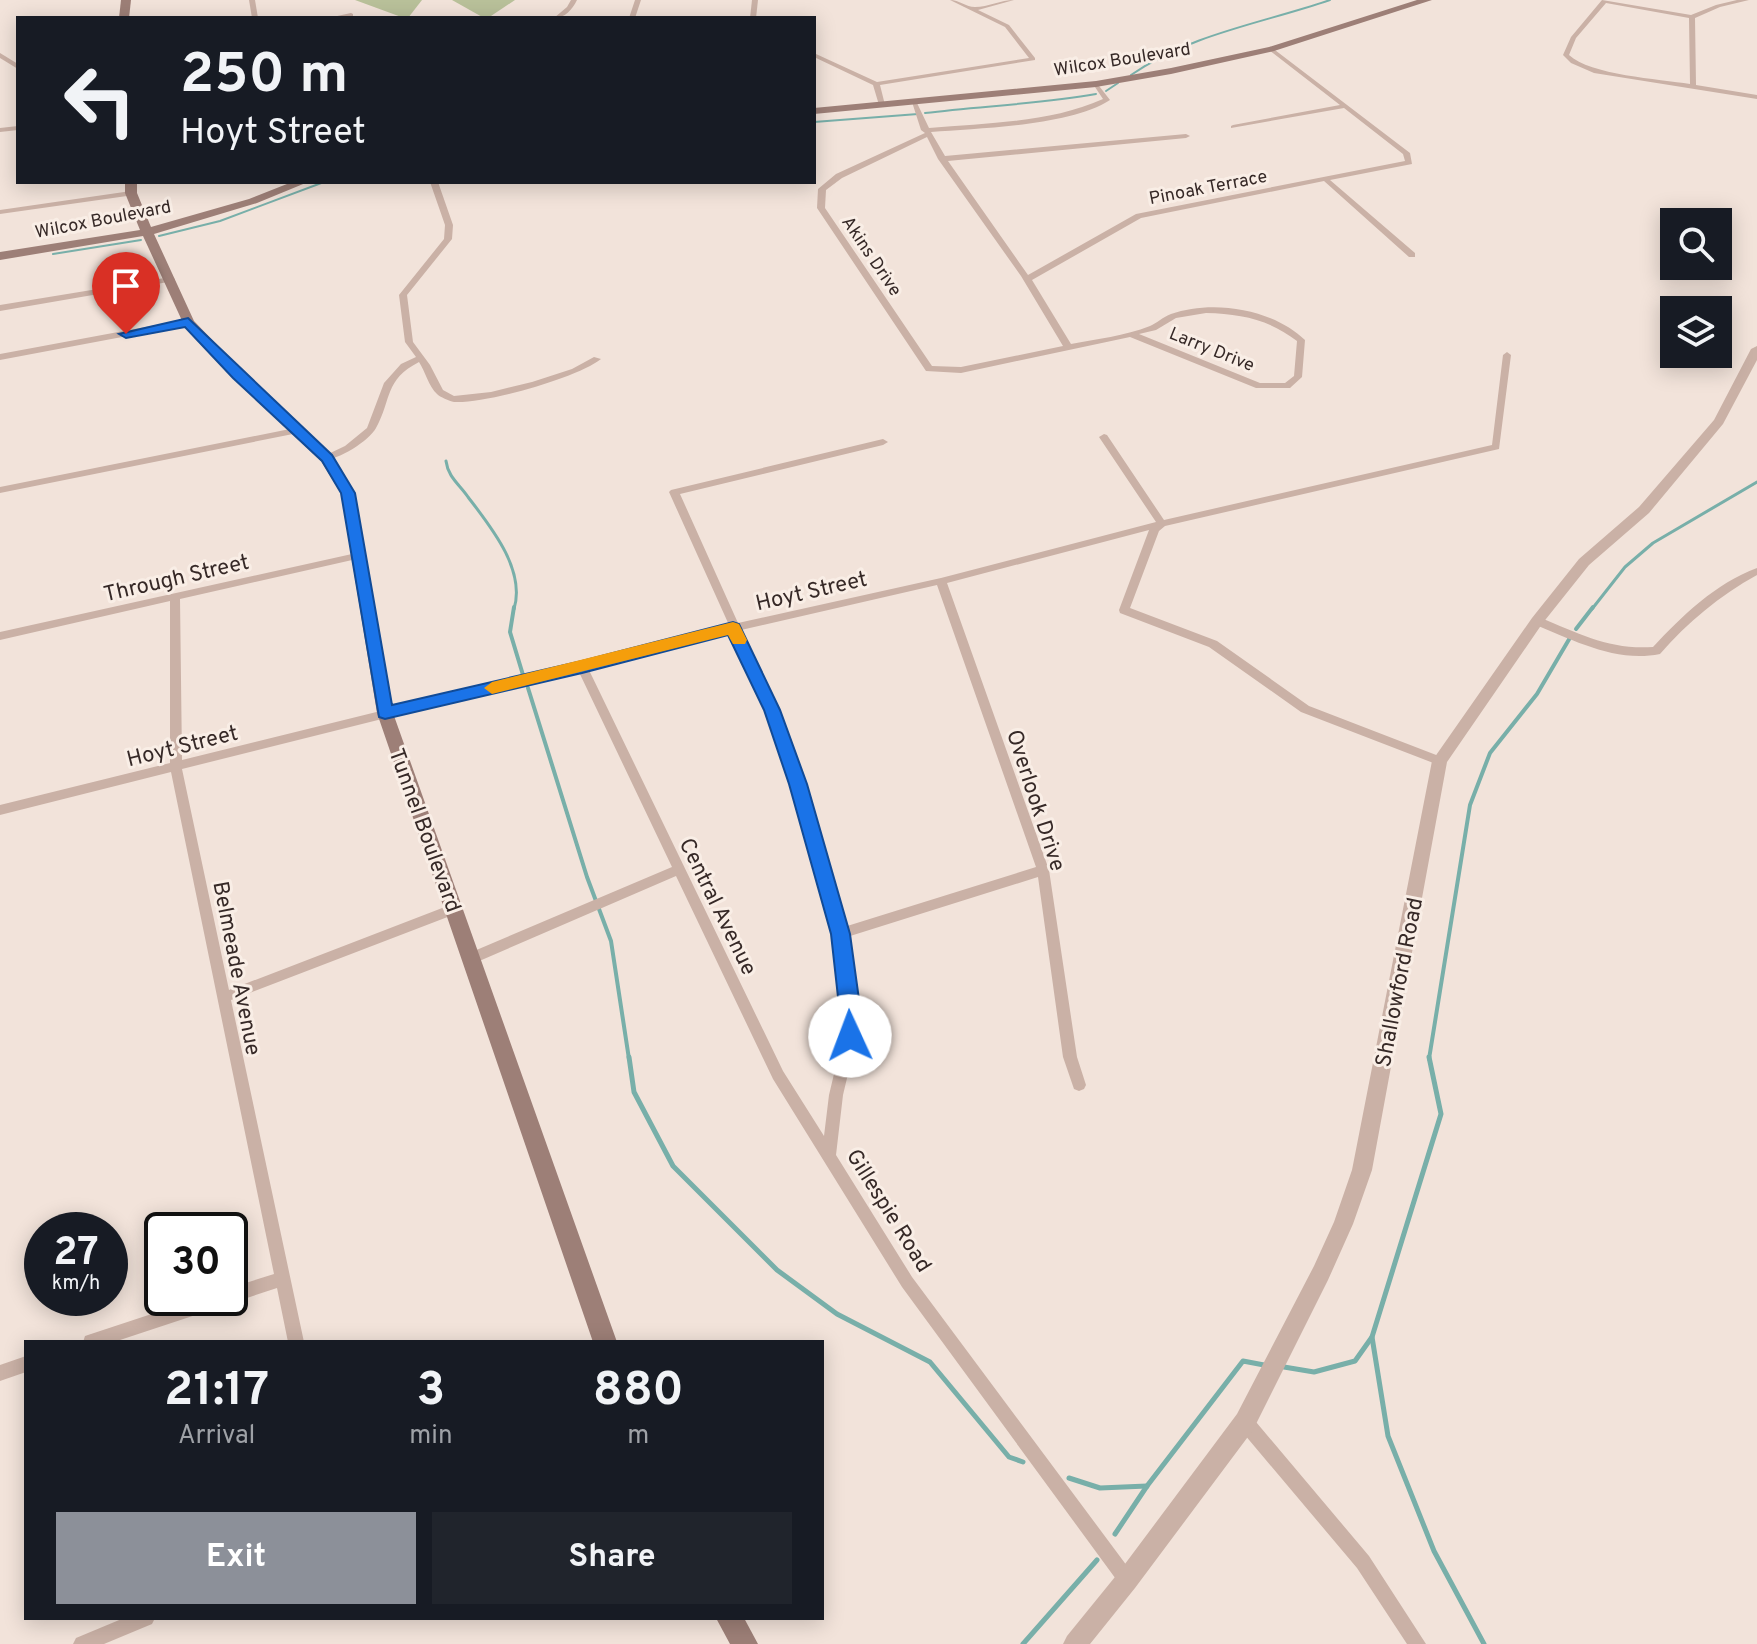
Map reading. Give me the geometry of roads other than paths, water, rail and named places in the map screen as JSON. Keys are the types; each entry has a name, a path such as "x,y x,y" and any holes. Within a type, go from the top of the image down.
{"main road":[{"name":"Wilcox Boulevard","path":"816,111 1096,84 1271,49 1427,0"},
{"name":"Wilcox Boulevard","path":"0,256 147,232 253,201 296,184"},
{"name":"Tunnel Boulevard","path":"131,188 147,232 188,322 295,431 327,458 348,493 361,555 385,713 604,1340"},
{"path":"730,1620 745,1644"}],"street":[{"path":"560,16 574,0"},
{"path":"816,56 876,84 1033,59 1007,26 953,0"},
{"path":"973,9 1011,0"},
{"path":"1746,0 1718,6 1692,17 1604,1 1573,38 1566,55 1573,62 1594,71 1757,97"},
{"path":"344,16 351,15"},
{"path":"1692,17 1693,87"},
{"path":"1271,49 1346,106"},
{"path":"876,84 882,105"},
{"path":"926,132 1092,108 1107,100 1096,84"},
{"path":"914,103 942,159 1027,279 1067,345"},
{"path":"1233,127 1346,106"},
{"name":"Pinoak Terrace","path":"1027,279 1139,216 1327,181 1409,162 1406,153 1346,106"},
{"name":"Akins Drive","path":"926,132 839,176 822,189 821,208 929,369 961,370"},
{"path":"942,159 1186,136"},
{"path":"1327,181 1412,255"},
{"path":"435,184 449,225 448,239 403,295 409,342 439,392 453,399 491,395 575,371 597,359"},
{"path":"0,212 131,188"},
{"path":"0,308 171,279"},
{"name":"Larry Drive","path":"961,370 1067,345 1131,334 1153,328 1173,316 1206,310 1259,314 1280,323 1301,340 1298,377 1287,386 1259,386 1131,334"},
{"path":"0,357 188,322"},
{"name":"Shallowford Road","path":"1075,1644 1245,1422 1343,1224 1362,1170 1440,761 1537,621 1584,562 1644,510 1719,421 1757,349"},
{"name":"Hoyt Street","path":"0,810 733,628 1496,447 1507,355"},
{"path":"327,458 348,448 371,429 388,383 404,366 423,362"},
{"path":"0,490 295,431"},
{"path":"1104,437 1162,524 1155,529 1124,610 1213,644 1305,709 1440,761"},
{"name":"Gillespie Road","path":"883,442 674,492 772,710 798,784 840,934 851,1025 845,1069 836,1095 829,1156 907,1282 1127,1580"},
{"name":"Through Street","path":"0,636 361,555"},
{"path":"1537,621 1600,648 1629,655 1656,651 1675,629 1710,599 1757,571"},
{"name":"Overlook Drive","path":"941,581 1043,870 1070,1057 1079,1085"},
{"name":"Belmeade Avenue","path":"175,598 176,768 296,1340"},
{"name":"Central Avenue","path":"582,667 778,1075 829,1156"},
{"path":"472,958 679,869"},
{"path":"840,934 1043,870"},
{"path":"225,997 454,909"},
{"path":"248,1290 281,1279"},
{"path":"97,1340 169,1316"},
{"path":"0,1373 24,1365"},
{"path":"1245,1422 1363,1562 1417,1644"},
{"path":"82,1644 141,1620"}],"waterway":[{"path":"1131,75 1202,39 1330,0"},
{"path":"1106,91 1118,83"},
{"path":"925,113 1096,94"},
{"path":"816,122 918,114"},
{"path":"159,236 220,221 319,184"},
{"path":"53,254 141,240"},
{"path":"446,461 451,476 487,522 511,564 515,579 514,609"},
{"path":"1592,609 1625,567 1653,543 1757,482"},
{"path":"514,607 510,632 523,675"},
{"path":"1576,629 1593,607"},
{"path":"1429,1058 1470,805 1490,753 1537,694 1571,636"},
{"path":"528,688 587,877 611,941 629,1059"},
{"path":"629,1057 634,1092 673,1166 777,1270 837,1314 930,1362 1009,1457 1023,1462"},
{"path":"1372,1337 1441,1114 1429,1058"},
{"path":"1284,1367 1314,1372 1355,1361 1372,1337"},
{"path":"1372,1337 1388,1436 1434,1551 1484,1644"},
{"path":"1147,1486 1243,1361 1264,1365"},
{"path":"1069,1478 1100,1488 1147,1486"},
{"path":"1115,1534 1147,1486"},
{"path":"1023,1644 1097,1560"}]}
